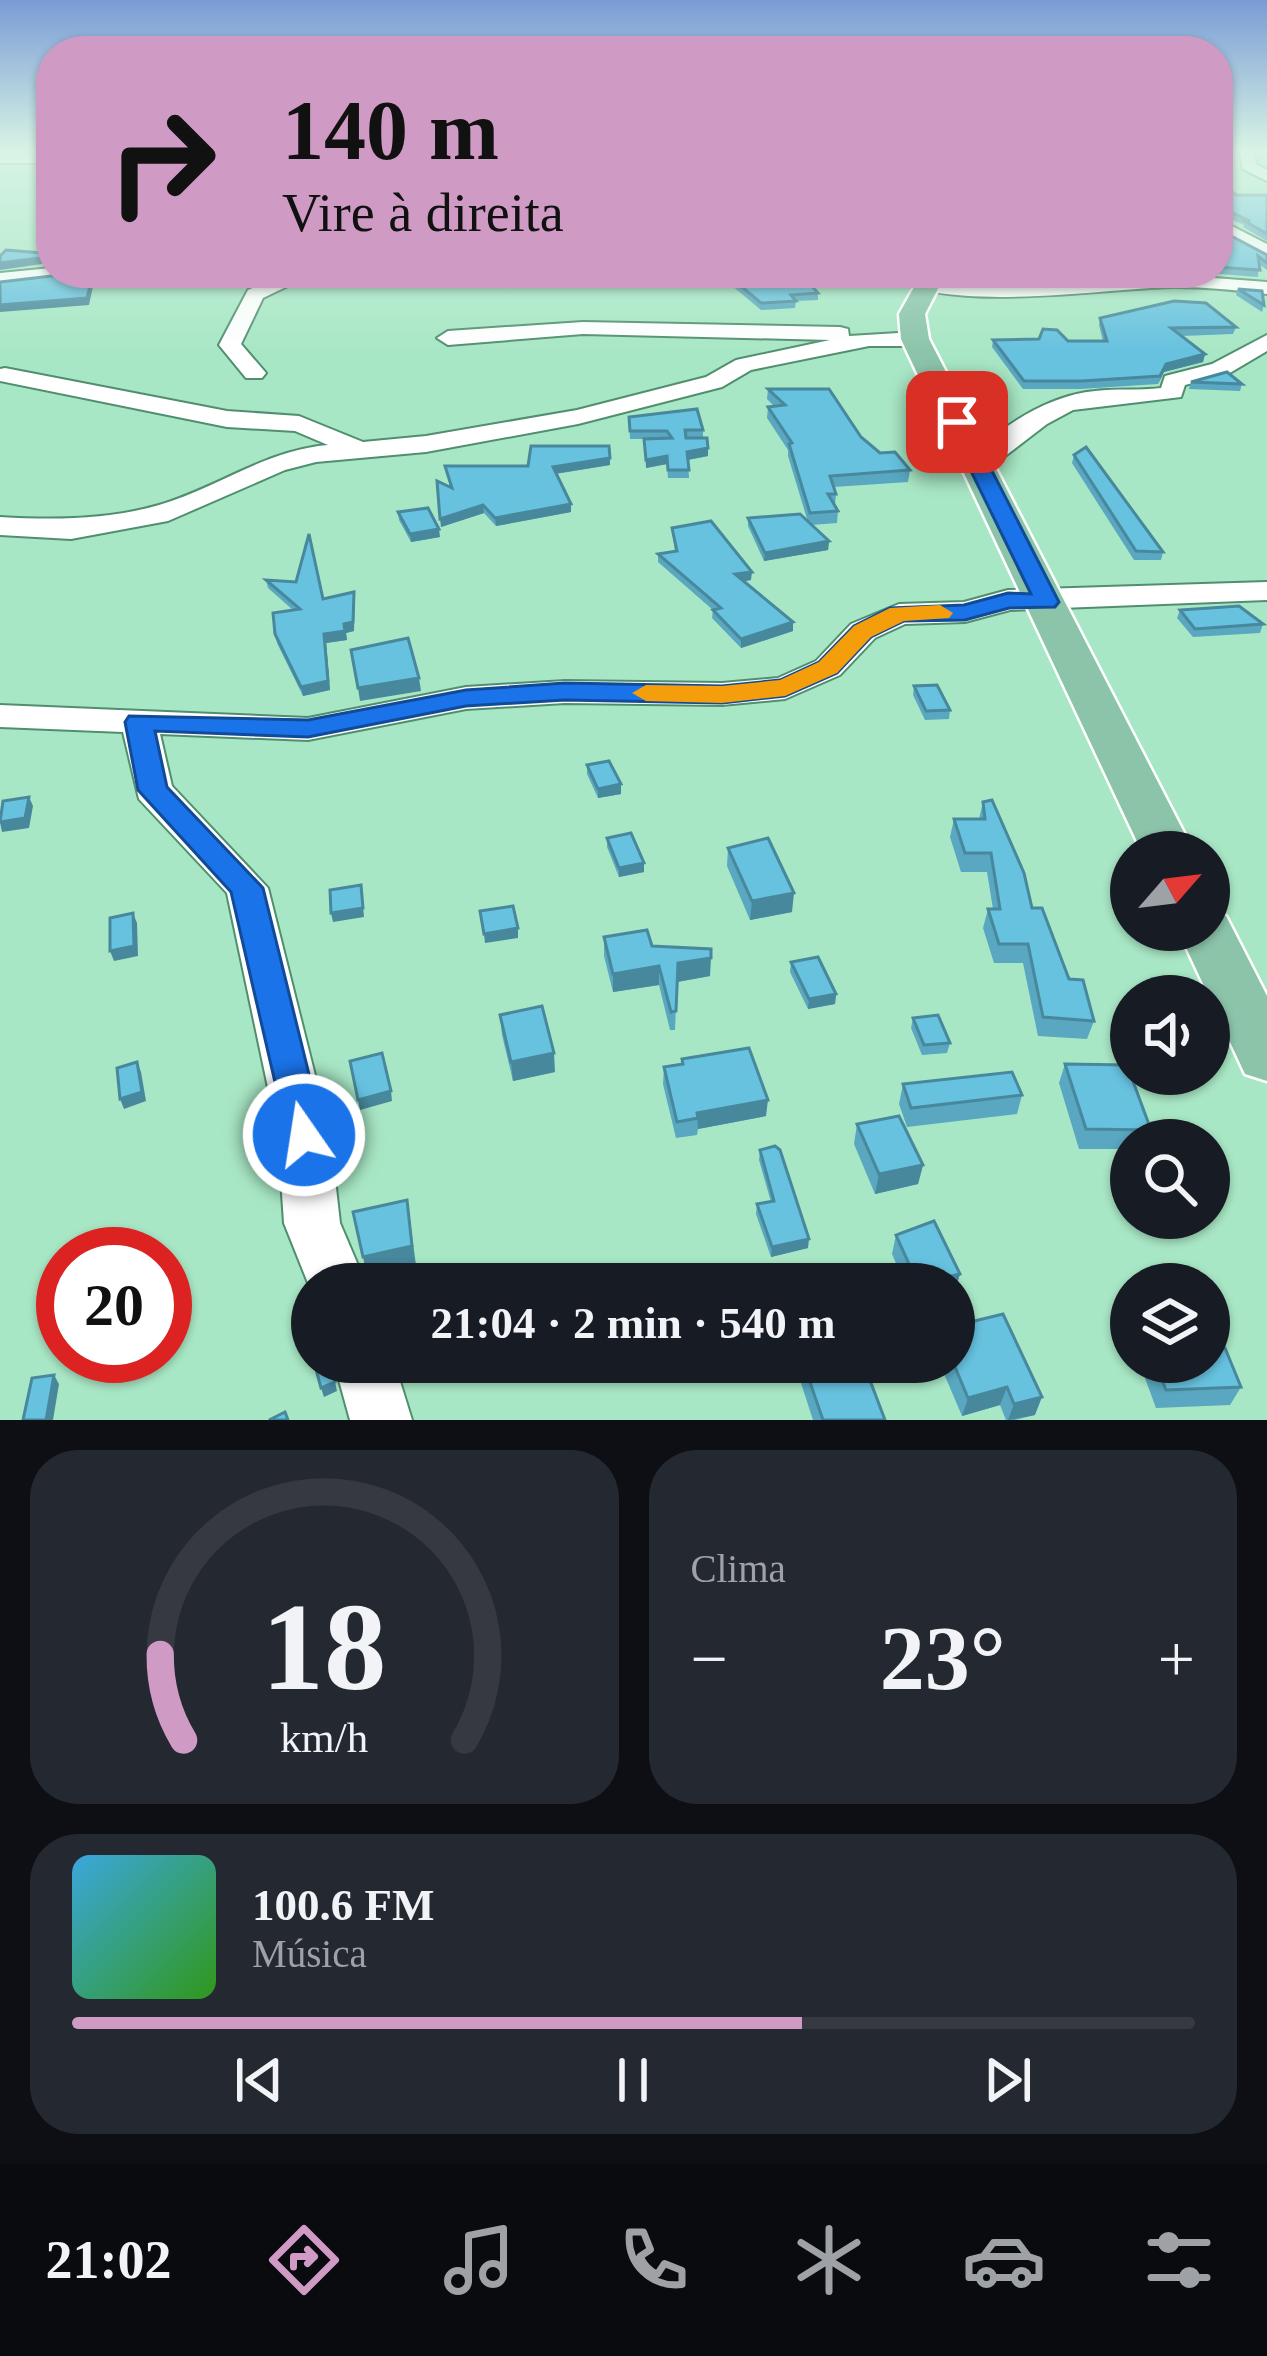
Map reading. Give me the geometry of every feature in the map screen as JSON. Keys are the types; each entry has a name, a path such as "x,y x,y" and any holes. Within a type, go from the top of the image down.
{"main road":[{"path":"916,288 915,339 1158,831"},
{"path":"1216,951 1267,1056"}],"street":[{"path":"1233,233 1267,252"},
{"path":"0,279 36,275"},
{"path":"1233,285 1267,288"},
{"path":"254,373 230,345 255,294 269,288"},
{"path":"448,338 583,328 780,329 915,339"},
{"path":"0,526 70,530 168,512 276,464 578,417 714,382 744,365 868,339"},
{"path":"978,464 1033,418 1077,401 1117,395 1154,398 1173,392 1173,381 1220,370 1267,342"},
{"path":"5,375 227,419 299,424 362,449"},
{"path":"0,716 308,729 466,698 565,692 722,694 785,688 828,668 862,631 899,614 965,612 1008,600 1267,591"},
{"path":"139,722 153,790 247,888 304,1135 312,1223 329,1263"},
{"path":"370,1383 381,1420"}],"building":[{"path":"1244,218 1267,218 1267,234 1245,221 1250,221"},
{"path":"1233,237 1267,255 1267,263 1258,256 1260,270 1233,268"},
{"path":"6,250 36,252 36,258 0,263"},
{"path":"36,278 36,288 89,288 87,298 0,305 0,282"},
{"path":"743,288 814,288 818,293 791,295 796,301 761,303"},
{"path":"1238,289 1262,291 1264,305"},
{"path":"1174,301 1206,303 1236,327 1171,328 1205,354 1166,364 1160,376 1024,381 993,340 1039,339 1043,329 1057,330 1068,341 1107,341 1100,318"},
{"path":"1227,372 1242,384 1191,382"},
{"path":"768,389 829,389 861,437 880,453 895,452 910,470 830,476 836,494 828,494 838,511 810,513 792,443 768,407 785,405"},
{"path":"697,409 703,430 685,430 686,438 707,438 708,448 687,452 689,470 668,470 667,456 646,460 644,439 672,438 667,431 630,431 629,417"},
{"path":"531,446 609,446 610,458 553,467 571,504 495,518 483,505 440,519 437,481 452,488 445,466 528,466"},
{"path":"1086,447 1163,552 1136,551 1074,455"},
{"path":"428,508 439,529 410,534 398,512"},
{"path":"800,514 829,541 765,553 748,518"},
{"path":"711,521 752,572 735,574 793,622 741,639 713,610 721,608 658,554 677,551 672,528"},
{"path":"309,534 323,599 354,592 353,622 344,624 345,631 324,634 328,681 301,687 275,634 273,613 300,609 266,580 296,582"},
{"path":"1239,606 1263,624 1195,629 1180,610"},
{"path":"408,638 419,678 358,688 351,650"},
{"path":"937,685 950,710 926,711 914,686"},
{"path":"609,761 621,784 598,789 587,765"},
{"path":"29,797 25,818 0,822 3,801"},
{"path":"992,800 1024,873 1032,908 1042,908 1069,979 1083,980 1094,1021 1043,1017 1028,944 999,944 988,909 1000,909 991,853 965,853 954,819 985,819 983,802"},
{"path":"631,833 644,863 619,868 607,838"},
{"path":"768,838 794,893 752,901 728,848"},
{"path":"361,885 363,908 331,913 330,890"},
{"path":"513,906 518,928 484,934 480,911"},
{"path":"133,913 134,946 110,951 110,918"},
{"path":"647,930 652,946 711,949 711,958 678,963 676,1011 671,1012 659,966 613,974 604,937"},
{"path":"818,957 836,994 809,999 791,962"},
{"path":"542,1006 554,1053 511,1062 500,1015"},
{"path":"938,1015 950,1043 924,1045 913,1018"},
{"path":"749,1048 768,1100 697,1113 698,1118 677,1122 664,1067 683,1064 682,1059"},
{"path":"382,1053 391,1091 358,1100 350,1061"},
{"path":"137,1062 142,1092 120,1099 117,1068"},
{"path":"1065,1064 1110,1065 1110,1095 1138,1095 1147,1119 1110,1119 1110,1129 1086,1129"},
{"path":"1012,1072 1022,1095 911,1108 903,1084"},
{"path":"899,1116 923,1165 879,1174 857,1124"},
{"path":"775,1146 809,1239 772,1247 757,1204 774,1201 760,1150"},
{"path":"407,1200 412,1246 363,1257 353,1212"},
{"path":"934,1221 955,1263 909,1263 896,1235"},
{"path":"1003,1314 1042,1397 1014,1404 1007,1387 968,1398 962,1383 975,1383 975,1321"},
{"path":"1230,1360 1241,1387 1166,1390 1163,1383 1230,1383"},
{"path":"32,1378 36,1383 53,1383 46,1420 23,1420"},
{"path":"810,1383 871,1383 885,1420 823,1420"}],"slow traffic":[{"path":"646,693 722,694 785,688 828,668 862,631 899,614 940,613"}],"route":[{"path":"304,1135 247,888 153,790 139,722 308,729 466,698 565,692 722,694 785,688 828,668 862,631 899,614 965,612 1008,600 1047,602 957,422"}]}
